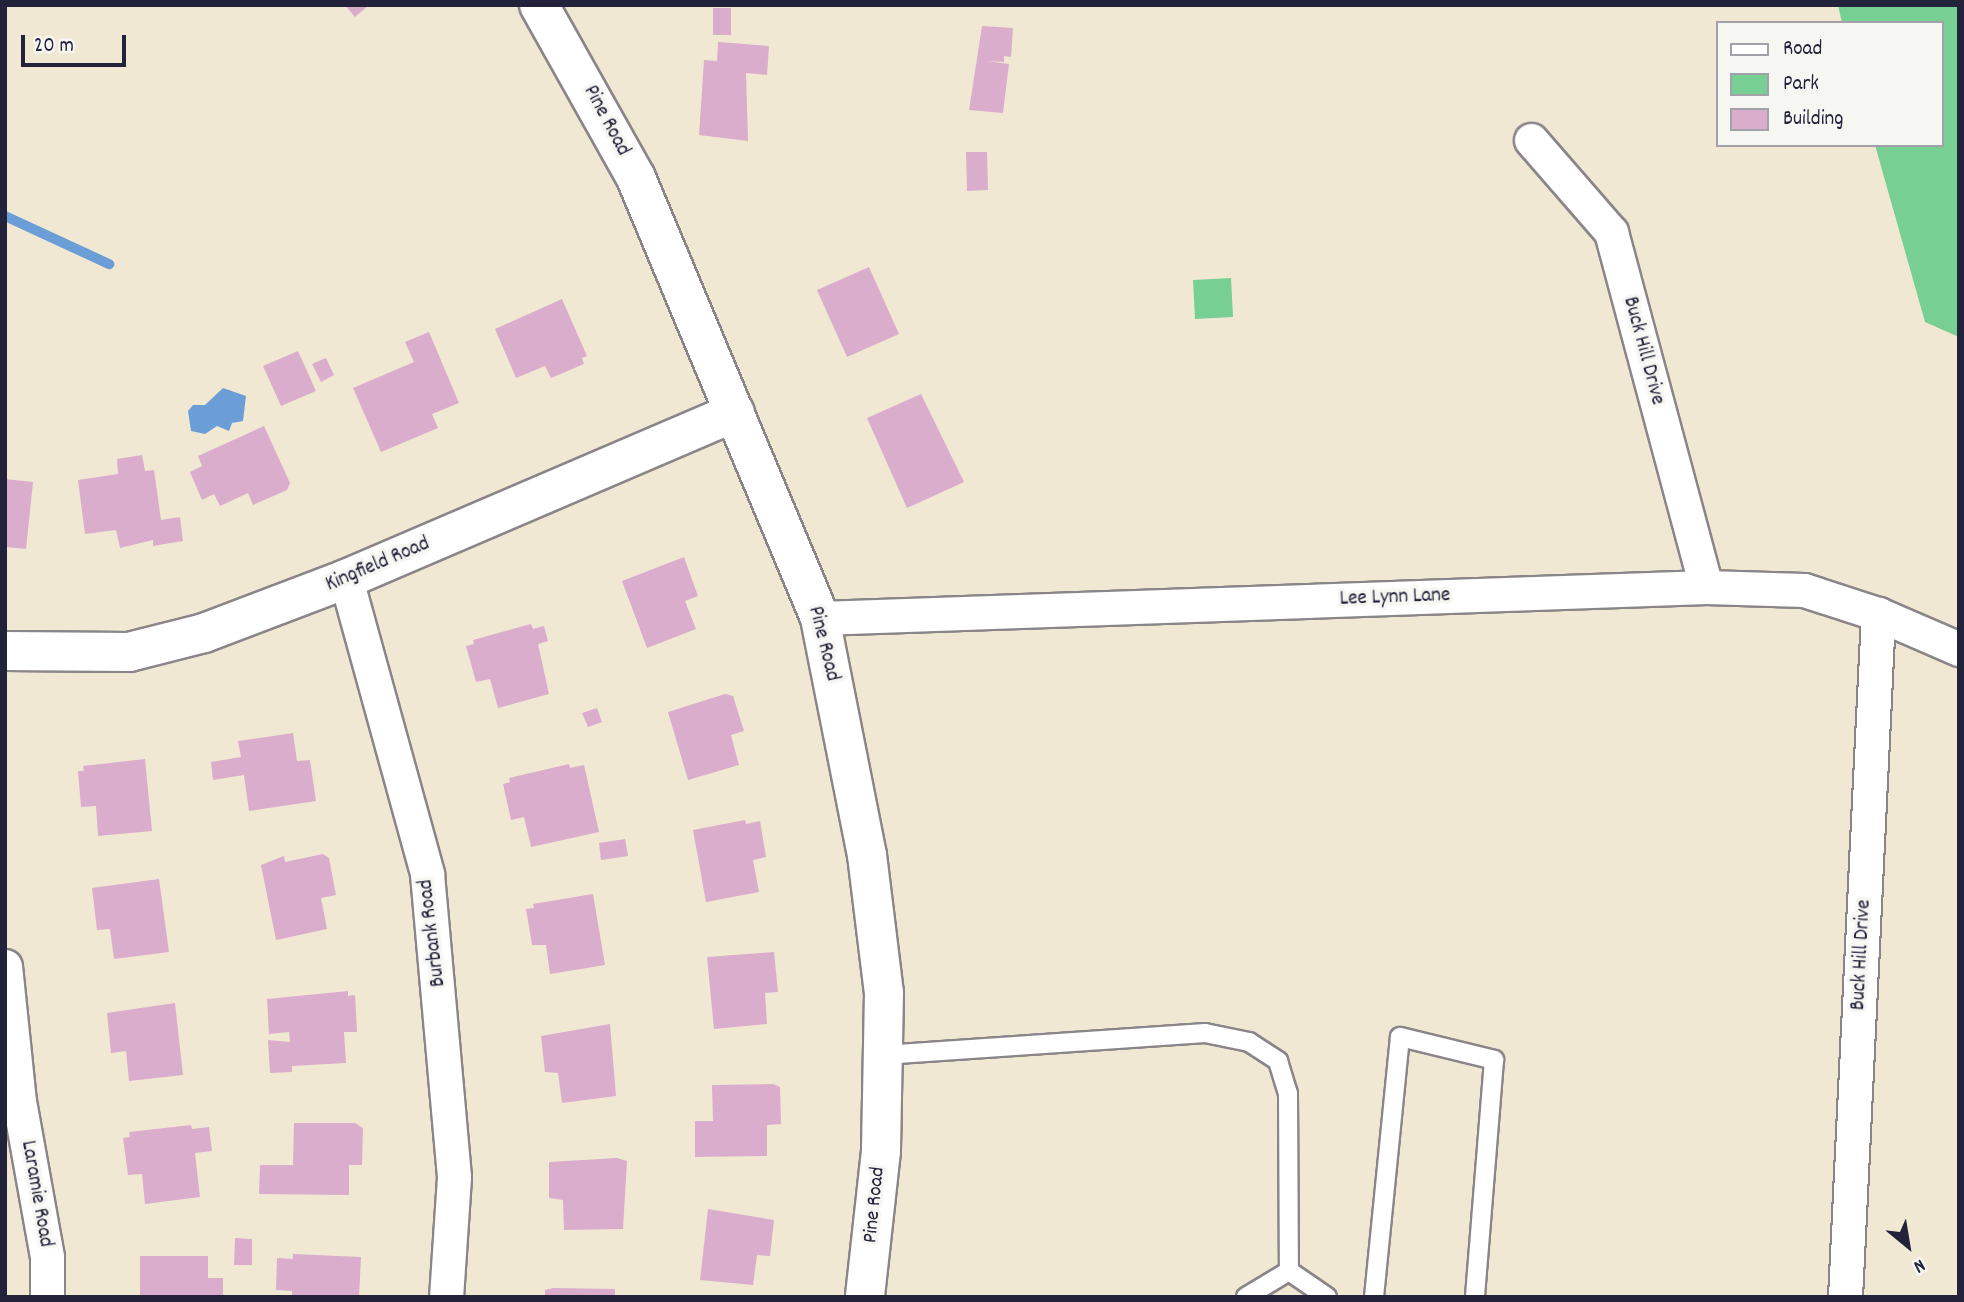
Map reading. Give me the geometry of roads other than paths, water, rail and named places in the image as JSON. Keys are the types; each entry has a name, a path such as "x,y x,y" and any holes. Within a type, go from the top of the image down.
{"street":[{"name":"Pine Road","path":"539,5 636,178 820,618 867,856 884,993 881,1151 865,1297"},
{"name":"Buck Hill Drive","path":"1531,140 1611,232 1706,587"},
{"name":"Kingfield Road","path":"5,650 129,652 204,633 346,579 735,412"},
{"name":"Burbank Road","path":"346,579 427,874 454,1177 446,1297"},
{"name":"Lee Lynn Lane","path":"820,618 1706,587 1804,590 1878,614 1959,649"},
{"name":"Buck Hill Drive","path":"1845,1297 1878,614"},
{"name":"Laramie Road","path":"5,966 12,1101 47,1257 47,1297"}],"lane":[{"path":"883,1055 1205,1033 1249,1042 1278,1061 1288,1093 1289,1271"},
{"path":"1374,1297 1400,1038 1494,1060 1475,1297"},
{"path":"1246,1297 1289,1271"},
{"path":"1289,1271 1327,1297"}],"water":[{"path":"223,388 246,396 243,421 232,423 229,431 217,426 205,434 191,431 188,411 193,405 205,405"}],"waterway":[{"path":"5,216 109,264"}]}
